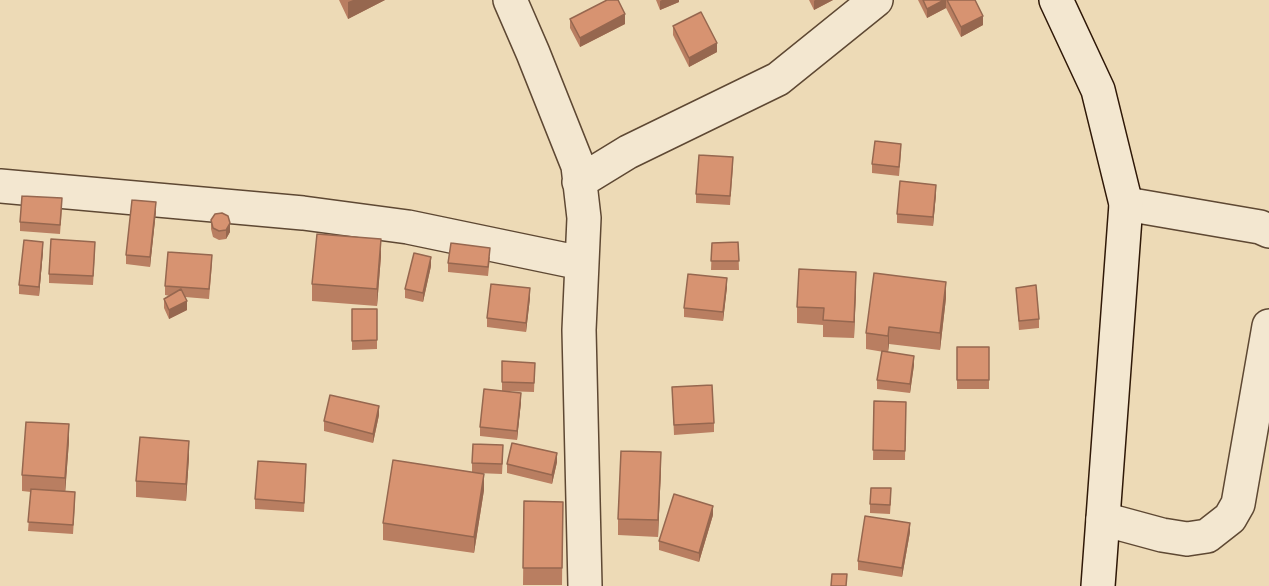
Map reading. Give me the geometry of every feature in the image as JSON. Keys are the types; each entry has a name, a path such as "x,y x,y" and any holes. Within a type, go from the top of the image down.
{"street":[{"path":"510,0 578,166 584,218 579,330 585,586"},
{"path":"579,182 628,152 778,79 876,0"},
{"path":"1056,0 1098,90 1126,204 1098,586"},
{"path":"0,186 303,213 408,227 581,263"},
{"path":"1126,204 1260,227 1269,231"},
{"path":"1103,519 1162,535 1187,539 1207,536 1230,518 1238,504 1269,326"}],"building":[{"path":"607,0 618,0 625,14 580,38 570,19"},
{"path":"923,0 944,0 927,9"},
{"path":"947,0 975,0 983,16 961,27"},
{"path":"701,12 717,43 689,58 673,26"},
{"path":"875,141 901,144 899,167 872,164"},
{"path":"699,155 733,157 730,196 696,194"},
{"path":"900,181 936,185 933,217 897,214"},
{"path":"22,196 62,198 60,225 20,222"},
{"path":"132,200 156,202 150,257 126,255"},
{"path":"222,213 228,216 230,223 226,230 219,231 213,228 211,220 215,214"},
{"path":"317,234 381,239 377,289 312,284"},
{"path":"51,239 95,242 93,276 49,274"},
{"path":"24,240 43,242 39,287 19,285"},
{"path":"738,242 739,261 711,261 712,243"},
{"path":"451,243 490,248 488,267 448,263"},
{"path":"168,252 212,255 209,289 165,286"},
{"path":"414,253 431,257 423,293 405,289"},
{"path":"799,269 856,272 854,322 823,320 824,308 797,307"},
{"path":"874,273 946,282 940,333 889,327 888,336 866,333"},
{"path":"688,274 727,278 723,312 684,308"},
{"path":"491,284 530,288 526,323 487,318"},
{"path":"1036,285 1039,319 1019,321 1016,288"},
{"path":"181,289 187,301 169,310 164,299"},
{"path":"352,309 377,309 377,340 352,341"},
{"path":"957,347 989,347 989,380 957,380"},
{"path":"882,351 914,356 910,384 877,380"},
{"path":"502,361 535,363 534,383 502,382"},
{"path":"712,385 714,423 674,425 672,387"},
{"path":"484,389 521,393 517,431 480,427"},
{"path":"330,395 379,406 373,434 324,421"},
{"path":"874,401 906,402 905,451 873,450"},
{"path":"26,422 69,424 65,478 22,475"},
{"path":"140,437 189,441 186,484 136,481"},
{"path":"512,443 557,453 552,475 507,464"},
{"path":"473,444 503,445 502,464 472,463"},
{"path":"621,451 661,452 658,520 618,519"},
{"path":"393,460 484,474 474,537 383,523"},
{"path":"258,461 306,464 304,503 255,499"},
{"path":"871,488 891,488 890,505 870,504"},
{"path":"31,489 75,492 73,525 28,522"},
{"path":"674,494 713,506 699,553 659,541"},
{"path":"524,501 563,502 562,568 523,568"},
{"path":"865,516 910,523 902,568 858,561"},
{"path":"832,574 847,574 846,586 831,586"}]}
